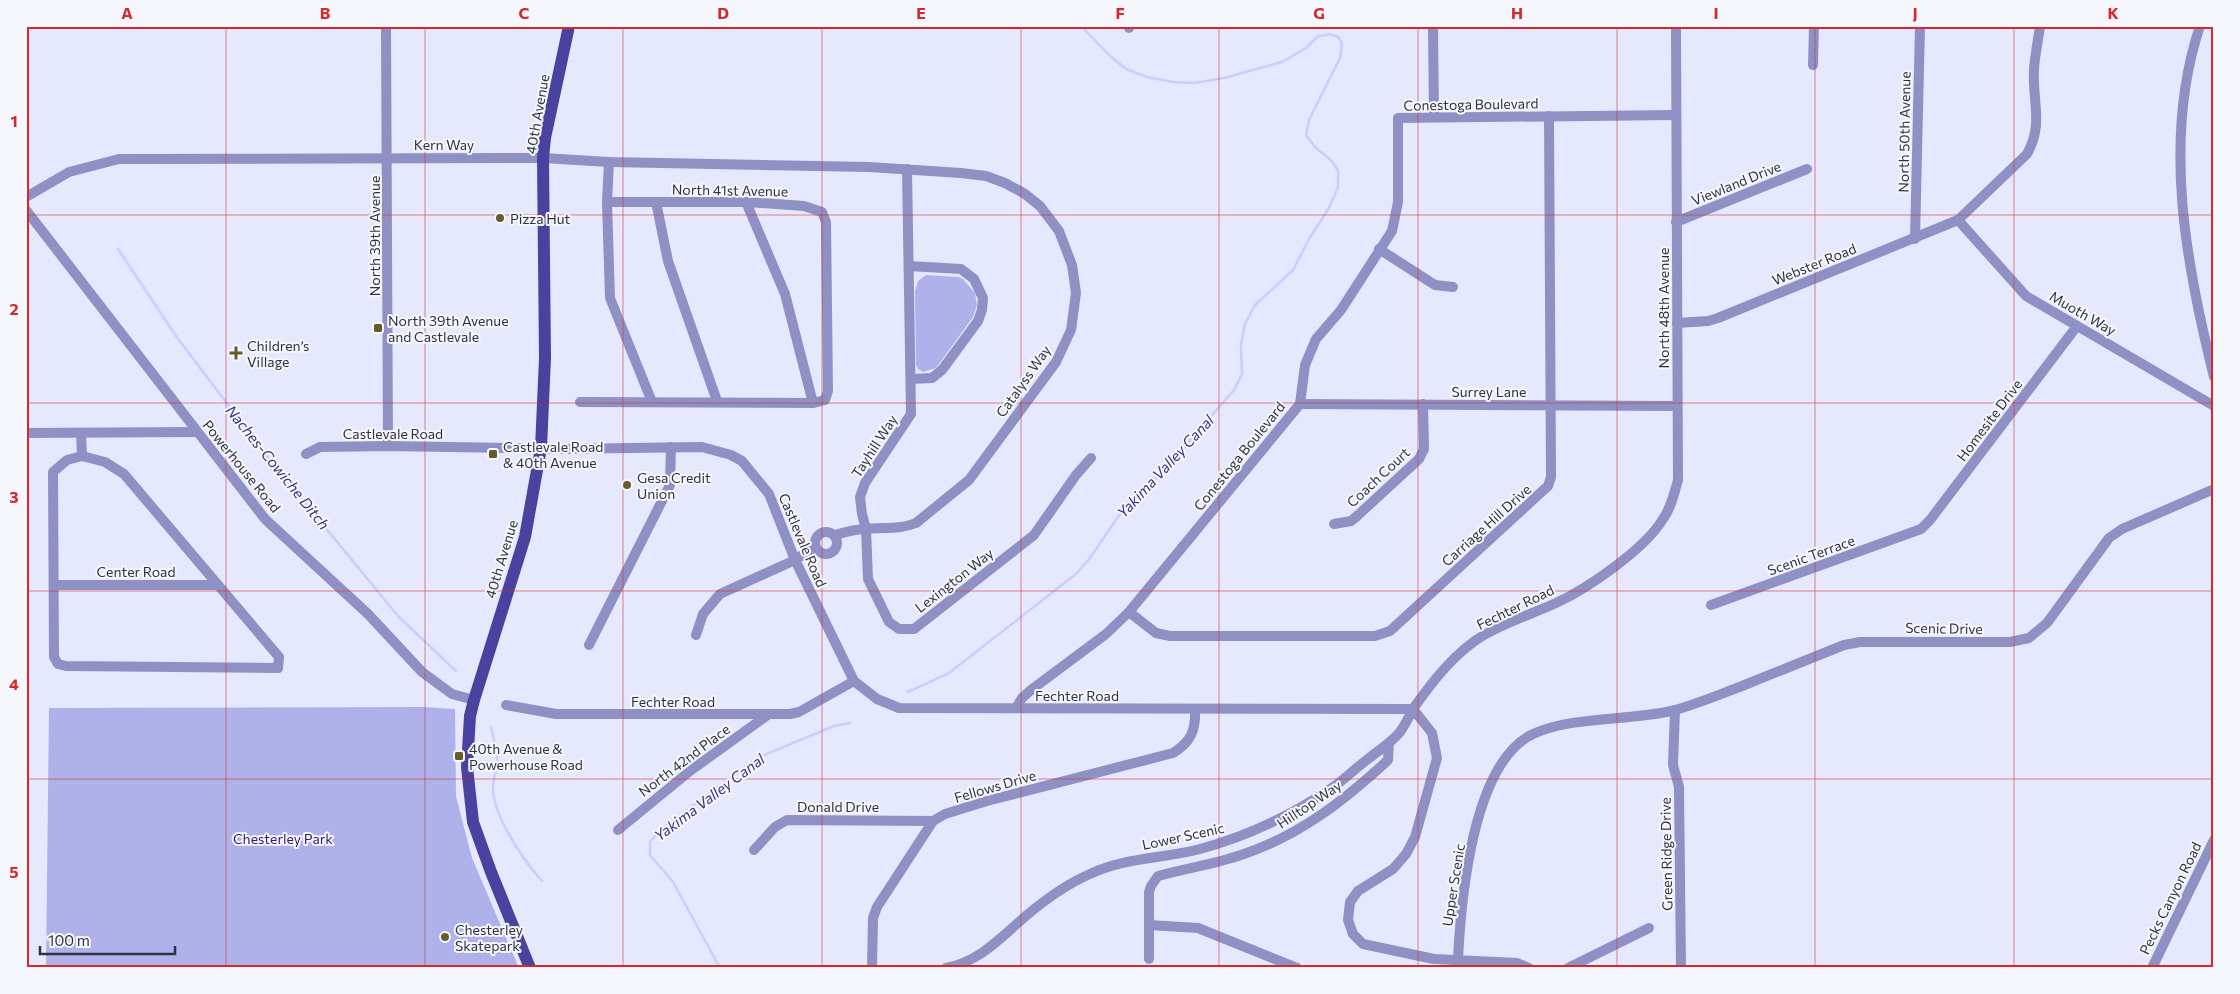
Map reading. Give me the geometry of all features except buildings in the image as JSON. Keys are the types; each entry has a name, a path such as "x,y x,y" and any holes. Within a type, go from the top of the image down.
{"main road":[{"name":"40th Avenue","path":"530,968 473,822 467,767 470,716 525,537 541,448 545,358 543,158 545,138 569,26"}],"street":[{"name":"North 39th Avenue","path":"386,26 388,446"},
{"path":"1433,26 1434,117"},
{"name":"North 48th Avenue","path":"1615,566 1662,522 1668,511 1678,480 1676,26"},
{"path":"1814,26 1814,65"},
{"name":"North 50th Avenue","path":"1915,239 1920,26"},
{"name":"Webster Road","path":"1677,323 1708,321 1718,318 1958,220 2027,154 2033,143 2037,123 2034,70 2040,26"},
{"path":"2200,26 2191,60 2181,132 2182,218 2201,326 2214,377"},
{"name":"Conestoga Boulevard","path":"1016,708 1030,690 1106,634 1129,612 1300,404 1305,365 1310,350 1325,327 1341,310 1392,232 1396,215 1398,118 1676,115"},
{"name":"Carriage Hill Drive","path":"1129,612 1156,633 1170,636 1375,636 1390,631 1548,486 1551,477 1552,405 1549,116"},
{"name":"Kern Way","path":"26,197 69,172 119,158 543,158 609,162 869,167"},
{"path":"609,162 607,202 610,298 652,402"},
{"name":"Catalyss Way","path":"696,635 703,614 720,594 796,560 815,547 815,540 818,534 829,531 835,535 866,528 898,528 916,522 969,480 1056,362 1071,330 1076,293 1072,265 1059,232 1040,206 1025,194 1005,183 986,176 869,167"},
{"name":"Tayhill Way","path":"866,528 862,514 862,490 911,414 908,169"},
{"name":"Viewland Drive","path":"1676,222 1807,169"},
{"name":"North 41st Avenue","path":"607,202 746,202 804,206 822,212 826,222 828,391 825,400 813,403"},
{"path":"656,202 668,261 717,401"},
{"path":"580,402 717,401 813,403 785,294 746,202"},
{"name":"Powerhouse Road","path":"26,210 265,519 368,614 422,672 452,694 474,700"},
{"name":"Muoth Way","path":"1958,220 2019,290 2214,406"},
{"path":"26,229 40,229"},
{"path":"1379,250 1435,285 1453,287"},
{"path":"909,266 961,270 974,279 983,298 982,310 978,321 942,370 932,378 910,379"},
{"name":"Homesite Drive","path":"1920,528 1930,520 2077,326"},
{"name":"Surrey Lane","path":"1300,404 1677,406"},
{"name":"Coach Court","path":"1334,524 1356,517 1419,459 1424,449 1424,404"},
{"path":"26,433 197,432"},
{"path":"81,433 82,456"},
{"name":"Castlevale Road","path":"306,454 320,447 388,446 541,448 702,447 718,450 742,461 769,494 796,560 854,681"},
{"path":"589,644 670,485 671,447"},
{"path":"82,456 105,462 124,474 280,656 278,668 66,666 58,664 54,656 54,585 53,472 68,460 82,456"},
{"name":"Lexington Way","path":"866,528 868,579 872,588 889,622 893,626 899,630 914,629 1034,535 1076,475 1091,458"},
{"name":"Scenic Drive","path":"1626,718 1675,710 1844,645 1860,642 2010,642 2029,638 2047,623 2109,538 2130,526 2214,489"},
{"name":"Scenic Terrace","path":"1710,606 1920,528"},
{"path":"815,547 824,554 832,552 838,542 835,535"},
{"name":"Fechter Road","path":"506,705 556,714 769,714 799,712 854,681 876,699 899,708 1414,709 1425,692 1448,667 1482,636 1558,602 1615,566"},
{"name":"Center Road","path":"54,585 218,585"},
{"name":"Fellows Drive","path":"933,821 945,814 987,801 1173,753 1183,747 1192,737 1196,719 1195,709"},
{"path":"1414,709 1432,733 1436,745 1437,758 1415,837 1406,854 1393,869 1358,891 1350,902 1348,920 1352,934 1362,944 1434,959 1517,963 1529,968"},
{"name":"Lower Scenic","path":"946,968 974,959 999,941 1026,915 1054,894 1090,873 1130,860 1163,857 1228,841 1264,827 1296,811 1338,784 1389,742 1400,732 1414,709"},
{"name":"Green Ridge Drive","path":"1675,710 1673,765 1679,787 1681,968"},
{"name":"North 42nd Place","path":"618,830 690,771 769,714"},
{"name":"Upper Scenic","path":"1458,960 1461,908 1475,836 1490,782 1497,769 1511,750 1532,734 1561,726 1626,718"},
{"name":"Hilltop Way","path":"1150,960 1149,892 1158,876 1244,854 1284,838 1333,807 1364,782 1388,760 1389,742"},
{"name":"Donald Drive","path":"754,850 774,827 787,820 933,821"},
{"path":"872,968 873,918 877,907 933,821"},
{"name":"Pecks Canyon Road","path":"2152,968 2214,840"},
{"path":"1149,925 1198,928 1297,968"},
{"path":"1568,968 1649,928"}],"green space":[{"path":"926,275 963,279 975,293 977,305 973,317 936,368 923,372 916,365 915,291 918,281"},
{"name":"Chesterley Park","path":"423,707 455,709 456,796 472,858 519,968 46,968 49,708"}],"waterway":[{"name":"Yakima Valley Canal","path":"908,692 949,673 1076,574 1090,558 1128,502 1163,472 1234,390 1242,374 1241,344 1245,324 1255,305 1293,270 1309,239 1329,208 1338,187 1338,171 1332,161 1315,147 1306,135 1309,120 1340,58 1342,43 1338,37 1329,34 1317,37 1306,48 1282,62 1224,78 1194,83 1173,82 1147,77 1126,69 1109,55 1081,26"},
{"name":"Naches-Cowiche Ditch","path":"118,249 176,336 269,459 398,616 456,671"},
{"name":"Yakima Valley Canal","path":"720,968 673,882 650,855 650,842 659,831 757,758 834,726 850,723"},
{"name":"Naches-Cowiche Ditch","path":"491,727 497,755 493,787 498,811 518,850 542,881"}],"place":[{"name":"Pizza Hut","path":"500,218"},
{"name":"North 39th Avenue and Castlevale","path":"378,328"},
{"name":"Children’s Village","path":"236,353"},
{"name":"Castlevale Road & 40th Avenue","path":"493,454"},
{"name":"Gesa Credit Union","path":"627,485"},
{"name":"40th Avenue & Powerhouse Road","path":"459,756"},
{"name":"Chesterley Skatepark","path":"445,937"}]}
